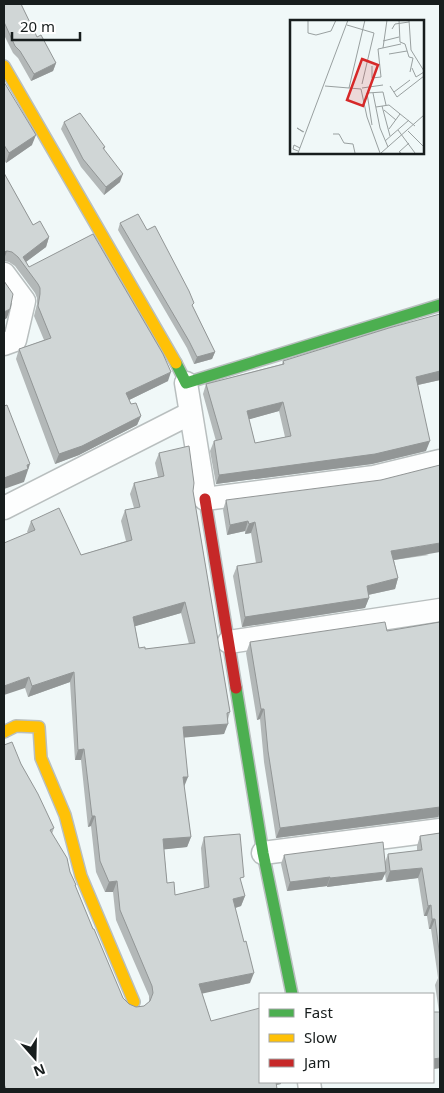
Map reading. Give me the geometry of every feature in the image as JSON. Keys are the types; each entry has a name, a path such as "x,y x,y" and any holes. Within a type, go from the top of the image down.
{"street":[{"path":"4,66 173,356 186,383 263,853 292,993"},
{"path":"4,274 24,301 15,340 4,344"},
{"path":"186,383 440,305"},
{"path":"4,508 191,413"},
{"path":"205,499 374,477 440,462"},
{"path":"229,642 440,610"},
{"path":"4,732 16,726 39,727 40,758 64,815 81,876 134,1002"},
{"path":"263,853 440,830"}],"building":[{"path":"4,4 21,4 37,37 41,35 56,63 34,74 15,46 4,22"},
{"path":"4,82 36,135 9,153 4,145"},
{"path":"80,113 123,174 106,187 83,159 64,122"},
{"path":"4,173 33,225 40,221 49,237 23,257 29,267 93,234 163,354 171,372 126,393 131,404 136,403 141,416 82,446 59,454 19,349 51,338 38,306 40,288 38,284 18,257 12,252 4,252"},
{"path":"138,214 147,230 155,226 189,291 194,303 192,305 215,352 197,357 120,223"},
{"path":"4,281 13,294 10,309 4,312"},
{"path":"440,314 440,371 416,377 430,441 375,454 219,475 214,441 222,439 206,384 284,364 283,361","holes":["283,402 291,436 255,443 247,411"]},
{"path":"7,405 30,464 27,465 28,469 4,478 4,406"},
{"path":"189,446 194,483 193,491 230,712 227,713 228,724 183,727 188,777 183,777 191,837 163,839 167,883 174,882 175,895 209,887 204,837 240,834 244,877 240,878 245,896 233,899 254,973 199,984 211,1021 259,1008 259,1083 276,1083 277,1089 6,1089 4,1084 4,745 12,742 21,764 54,828 50,830 67,858 75,885 123,998 129,1004 136,1007 144,1006 150,1001 153,993 152,986 120,910 117,881 109,882 100,861 95,816 92,816 84,749 78,750 74,672 32,686 29,677 4,686 4,543 35,530 31,521 59,508 81,555 132,540 125,510 140,507 134,483 164,476 159,453","holes":["185,602 195,643 145,649 145,647 139,648 133,617"]},
{"path":"440,465 440,543 391,551 398,578 367,586 369,598 245,617 237,566 262,562 255,522 249,524 248,521 230,525 226,500 381,480"},
{"path":"385,622 387,631 440,622 440,807 280,828 268,751 264,709 261,709 250,642"},
{"path":"440,833 440,958 435,919 432,919 431,905 428,906 422,868 390,871 388,854 422,850 420,836"},
{"path":"383,842 386,872 290,882 284,855"},
{"path":"434,1012 440,1012 440,1058 434,1059"}],"traffic: fast":[{"path":"176,363 186,383 440,305"},
{"path":"236,688 263,853 292,993"}],"traffic: slow":[{"path":"4,66 176,363"},
{"path":"4,732 16,726 39,727 41,758 65,815 81,876 134,1002"}],"traffic: jam":[{"path":"205,499 236,688"}]}
